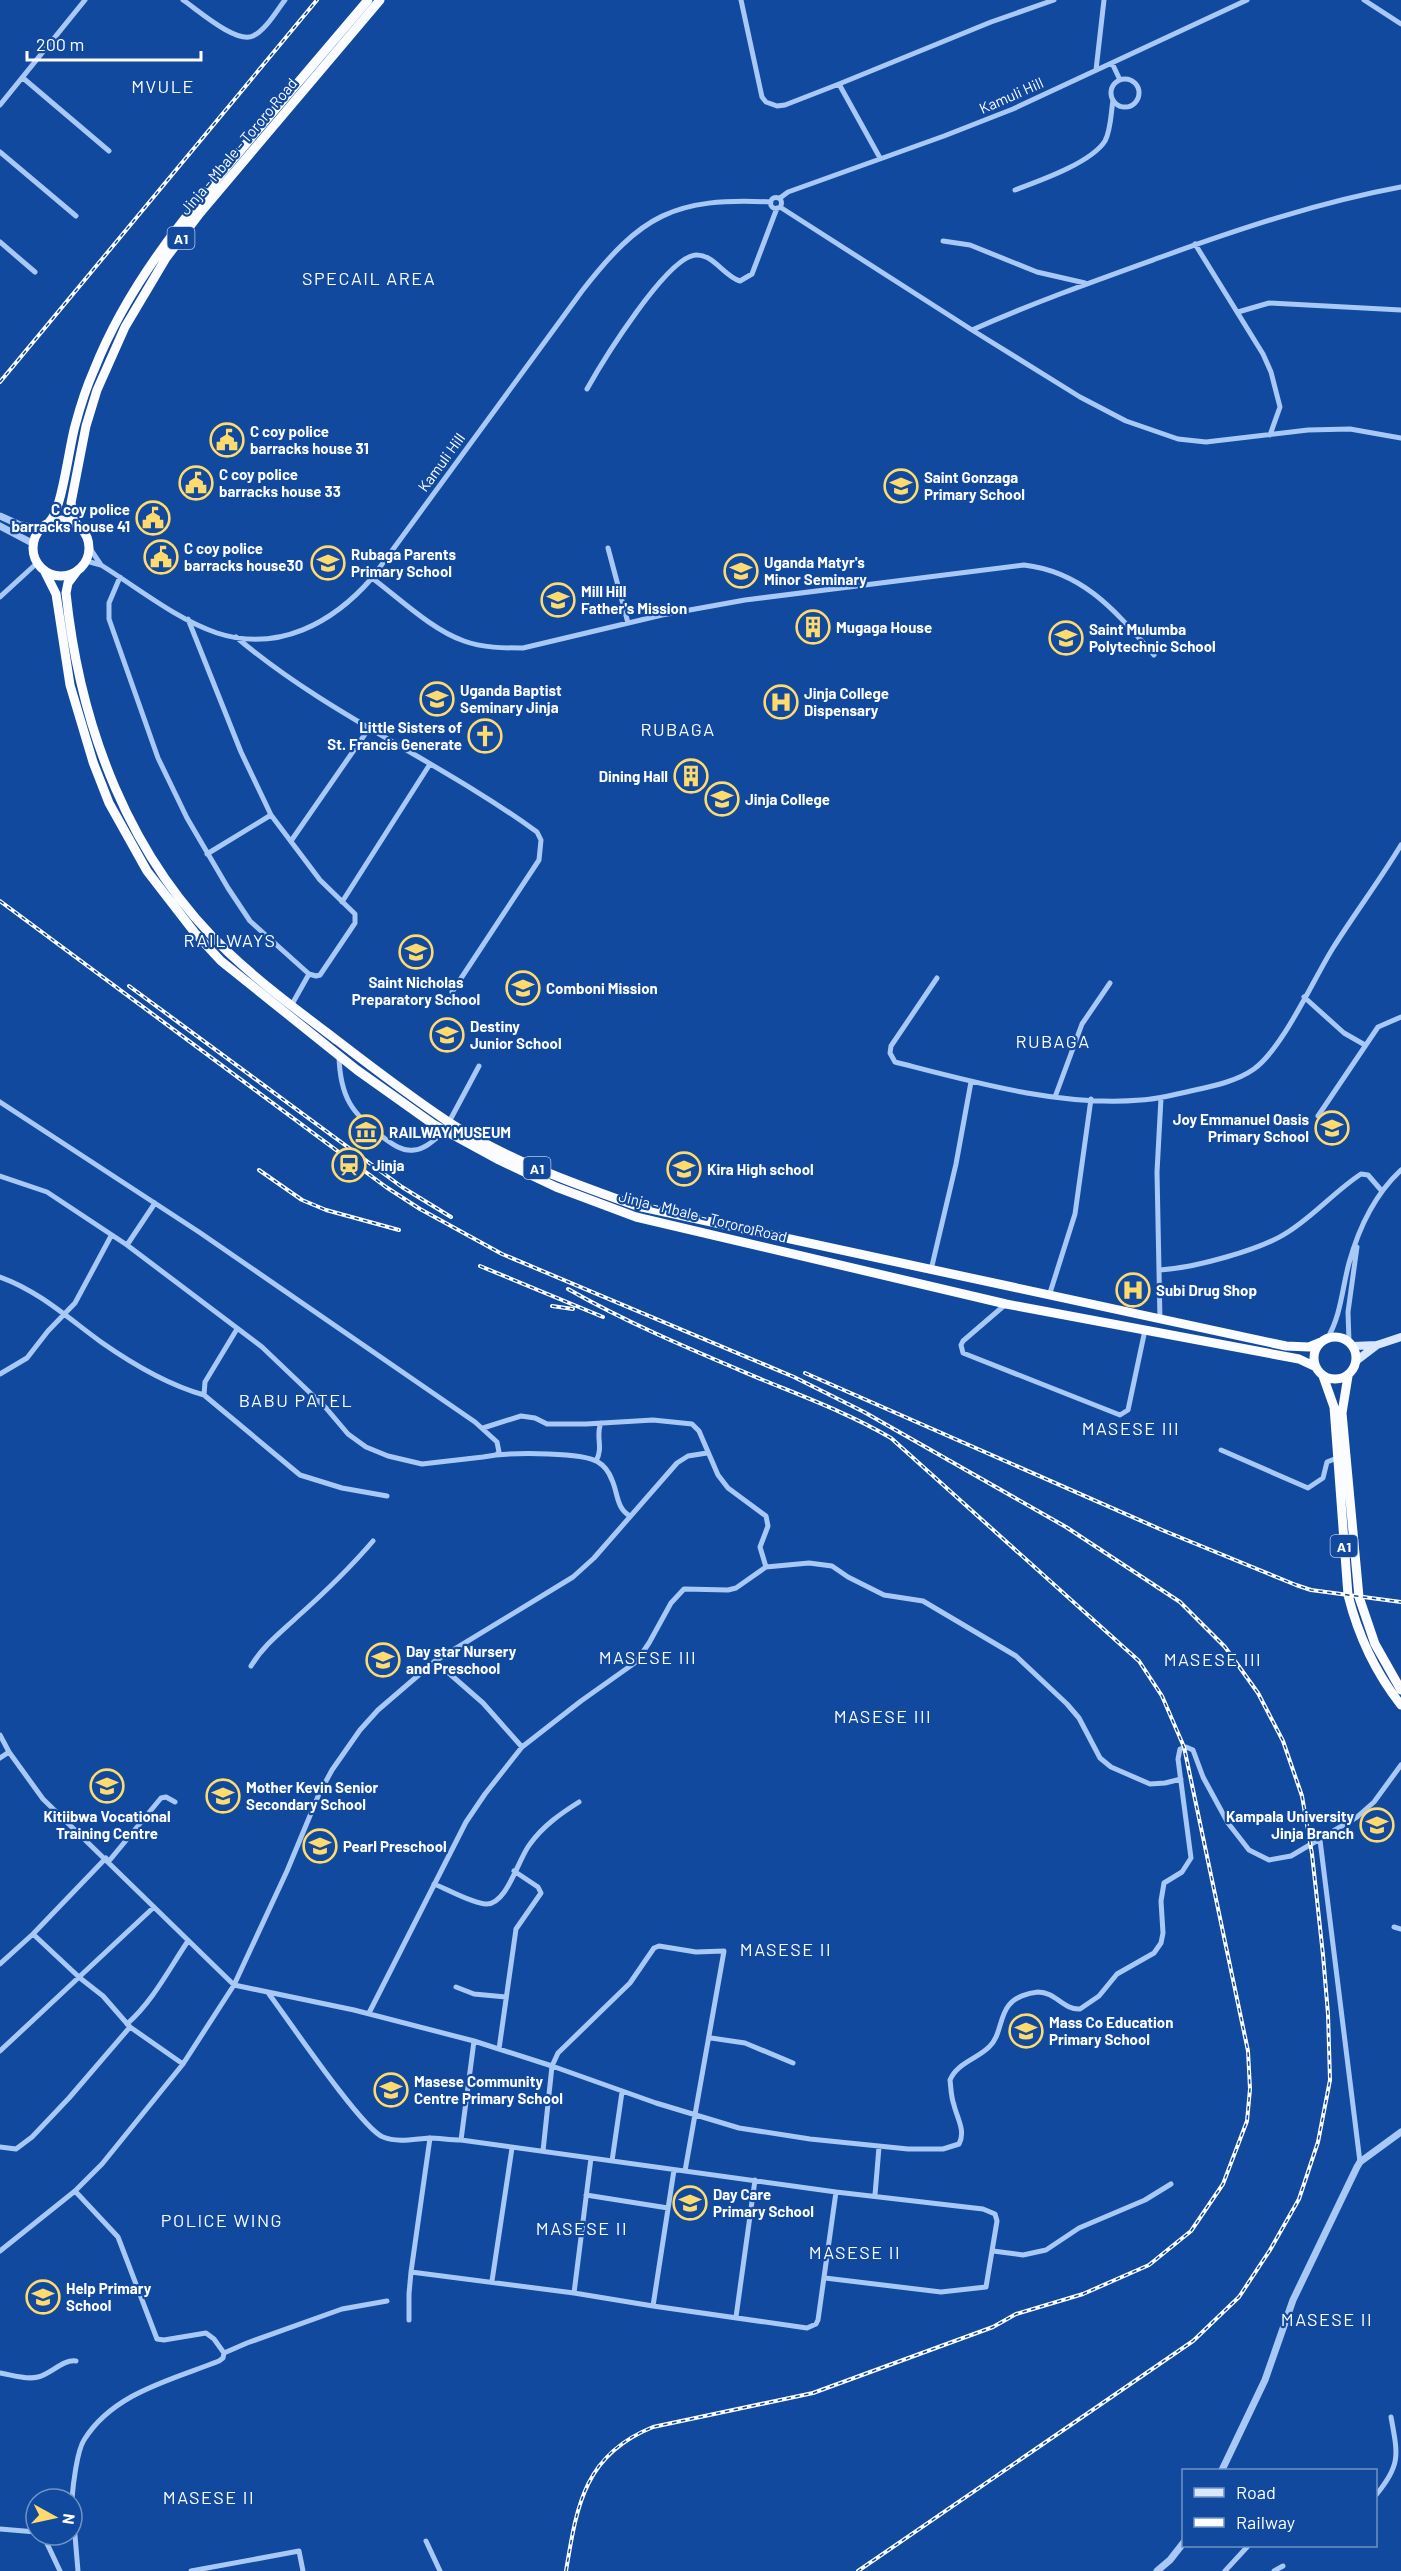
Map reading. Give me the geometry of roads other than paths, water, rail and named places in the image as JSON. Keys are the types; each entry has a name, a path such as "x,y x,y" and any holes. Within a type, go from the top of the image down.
{"highway":[{"name":"Jinja - Mbale - Tororo Road","path":"50,521 55,516 59,504 65,466 86,390 111,331 135,288 156,255 191,209 368,0"},
{"name":"Jinja - Mbale - Tororo Road","path":"76,523 71,503 86,426 111,356 137,307 166,258 200,213 380,0"},
{"path":"32,543 41,527 50,521 68,520 76,523"},
{"name":"A1","path":"76,523 83,530 89,547 86,561 77,571"},
{"name":"A1","path":"32,543 37,563 45,572"},
{"name":"Jinja - Mbale - Tororo Road","path":"77,571 68,583 66,593 74,656 92,732 118,795 152,857 201,923 228,952 291,1006 447,1126 559,1178 637,1206 1286,1346 1309,1347 1324,1341"},
{"path":"45,572 58,576 77,571"},
{"name":"Jinja - Mbale - Tororo Road","path":"45,572 56,594 66,667 80,725 109,803 132,846 171,903 221,961 339,1056 498,1160 556,1187 636,1217 1006,1304 1146,1328 1299,1359 1316,1367"},
{"name":"A1","path":"1324,1341 1334,1337 1351,1344"},
{"path":"1316,1367 1315,1354 1324,1341"},
{"path":"1351,1344 1356,1361"},
{"name":"A1","path":"1356,1361 1348,1376 1342,1413 1359,1597 1375,1644 1401,1690"},
{"name":"A1","path":"1316,1367 1323,1376 1334,1407 1348,1595 1355,1624 1371,1658 1401,1705"},
{"path":"1323,1376 1340,1379 1348,1376"}],"main road":[{"path":"1356,1361 1377,1345 1401,1337"},
{"path":"1351,1344 1377,1345"}],"street":[{"path":"0,105 85,0"},
{"path":"183,0 236,35 248,37 258,33 285,0"},
{"path":"741,0 762,97 766,102 777,106 785,105 992,22 1054,0"},
{"path":"1096,70 1104,0"},
{"name":"Kamuli Hill","path":"780,198 788,192 954,132 1112,63 1247,0"},
{"path":"1364,0 1401,24"},
{"path":"1112,63 1120,80"},
{"path":"23,78 109,151"},
{"path":"1015,190 1071,167 1099,148 1106,138 1113,100 1113,86 1120,80 1130,80 1135,84 1138,90 1137,99 1130,106 1124,107 1113,100"},
{"path":"839,84 880,158"},
{"path":"0,152 76,216"},
{"path":"972,330 1195,244 1331,202 1401,187"},
{"path":"588,390 653,290 685,258 695,255 707,257 732,278 740,281 752,274 779,208 782,203 780,198 775,197 771,202 772,207 779,208 1080,397 1149,431 1178,439 1206,442 1308,430 1350,429 1401,438"},
{"name":"Kamuli Hill","path":"86,561 101,565 188,620 218,633 236,637 273,637 306,629 345,608 372,578 582,291 620,246 654,219 678,208 728,202 771,202"},
{"path":"943,241 970,245 1037,272 1087,284"},
{"path":"0,242 35,272"},
{"path":"1195,244 1238,312 1271,372 1279,400 1278,413 1270,435"},
{"path":"1238,312 1269,303 1401,310"},
{"path":"0,516 20,525 41,527"},
{"path":"0,526 32,543"},
{"name":"Kamuli Hill","path":"89,547 101,565"},
{"path":"608,548 628,623"},
{"path":"0,597 37,563"},
{"path":"372,578 448,633 464,641 486,646 524,648 628,623 745,600 1024,565 1051,570 1083,585 1114,611 1154,655"},
{"path":"120,577 108,611 115,639 167,780 207,854 257,929 309,974 320,975 355,923 355,914 320,880 271,815 240,752 188,620"},
{"path":"236,637 261,658 324,700 491,798 537,832 541,840 539,860 452,992"},
{"path":"291,841 370,727"},
{"path":"342,902 430,764"},
{"path":"207,854 271,815"},
{"path":"937,978 891,1046 891,1058 895,1062 971,1082 1054,1097 1138,1101 1209,1087 1254,1069 1276,1045 1401,845"},
{"path":"291,1006 309,974"},
{"path":"1054,1097 1082,1024 1110,983"},
{"path":"1304,997 1344,1032 1365,1045"},
{"path":"1318,1116 1378,1027 1401,1017"},
{"path":"339,1056 342,1084 360,1120 392,1143 403,1149 413,1150 425,1147 447,1126 479,1066"},
{"path":"931,1270 958,1155 971,1082"},
{"path":"1160,1320 1157,1172 1161,1098"},
{"path":"1049,1296 1075,1214 1090,1099"},
{"path":"0,1102 155,1203 483,1428 510,1453"},
{"path":"1324,1341 1335,1325 1349,1261 1367,1213 1381,1190 1401,1170"},
{"path":"1160,1270 1192,1267 1281,1236 1312,1215 1361,1174 1368,1175 1381,1190"},
{"path":"0,1176 47,1192 127,1245 284,1366 348,1434 366,1447 388,1456 422,1464 510,1453 585,1457 596,1461 607,1470 616,1488 620,1507 630,1516"},
{"path":"127,1245 155,1203"},
{"path":"0,1374 27,1358 75,1303 111,1236"},
{"path":"1351,1344 1348,1312 1357,1240"},
{"path":"0,1277 38,1295 104,1344 148,1370 190,1391 204,1395 300,1475 342,1488 387,1496"},
{"path":"1006,1304 966,1338 961,1345 963,1353 1123,1415 1128,1410 1146,1328"},
{"path":"204,1395 205,1382 237,1329"},
{"path":"483,1428 521,1416 535,1418 547,1424 653,1420 689,1423 699,1431 718,1475 728,1488 766,1516 768,1526 760,1547 766,1567"},
{"path":"596,1461 600,1451 597,1433 601,1423"},
{"path":"496,1442 500,1450 496,1455"},
{"path":"1221,1450 1308,1488 1323,1478 1327,1462 1337,1458"},
{"path":"0,2241 2,2249 75,2191 126,2137 183,2064 234,1985 283,1880 319,1794 332,1770 355,1737 378,1710 435,1661 559,1588 594,1558 677,1462 688,1456 707,1453"},
{"path":"251,1666 269,1643 339,1577 373,1541"},
{"path":"369,2013 466,1822 485,1794 522,1747 572,1707 636,1662 671,1603 684,1589 728,1590 736,1588 766,1567 821,1564 832,1566 884,1595 915,1598 935,1606 1016,1656 1079,1718 1100,1758 1111,1767 1150,1784 1181,1779"},
{"path":"435,1661 483,1703 522,1747"},
{"path":"0,1735 9,1752 43,1799 234,1985 268,1994 369,2013 474,2041 694,2116 739,2128 879,2147 943,2149 959,2144 962,2138 953,2104 950,2080 959,2068 990,2047 1010,2004 1028,1994 1040,1992 1048,1993 1066,2006 1080,2009 1099,1996 1117,1974 1154,1953 1161,1943 1163,1934 1161,1901 1164,1883 1182,1872 1191,1858 1178,1752 1186,1747 1194,1752 1203,1777 1228,1823 1249,1850 1269,1860 1280,1859 1320,1840 1357,1817 1374,1802 1401,1765"},
{"path":"0,1758 9,1752"},
{"path":"0,1964 107,1859 161,1798 166,1797 175,1802"},
{"path":"434,1884 487,1905 501,1898 521,1856 537,1834 555,1816 579,1802"},
{"path":"1320,1840 1360,2162"},
{"path":"499,2049 516,1929 541,1893 538,1887 514,1871"},
{"path":"0,2052 154,1907"},
{"path":"1394,1926 1401,1929"},
{"path":"33,1934 103,1996 129,2025 183,2064"},
{"path":"0,2146 16,2149 32,2137 76,2091 150,2002 160,1981 188,1941"},
{"path":"543,2151 552,2066 567,2043 630,1983 648,1955 659,1946 696,1952 724,1951 710,2027 711,2037 685,2171"},
{"path":"456,1987 474,1994 506,1997"},
{"path":"268,1994 374,2131 391,2139 461,2140 836,2192 990,2210 995,2214 997,2221 986,2288 941,2292 825,2278"},
{"path":"711,2037 745,2043 793,2063"},
{"path":"461,2140 474,2041"},
{"path":"612,2161 622,2092"},
{"path":"1222,2469 1265,2380 1293,2300 1360,2162 1401,2132"},
{"path":"409,2320 408,2294 430,2138"},
{"path":"875,2195 879,2147"},
{"path":"492,2281 512,2148"},
{"path":"574,2293 591,2158"},
{"path":"653,2307 674,2170"},
{"path":"736,2317 755,2180"},
{"path":"993,2251 1023,2255 1046,2250 1079,2228 1145,2200 1171,2184"},
{"path":"75,2191 118,2236 143,2298 155,2337 164,2340 206,2333 214,2339 224,2353"},
{"path":"411,2272 492,2281 653,2307 807,2328 818,2319 836,2192"},
{"path":"586,2195 668,2208"},
{"path":"74,2487 83,2441 104,2415 160,2382 219,2361 223,2358 224,2353 247,2343 342,2309 387,2301"},
{"path":"0,2373 32,2378 52,2372 70,2360 76,2361"},
{"path":"1377,2494 1385,2485 1400,2455 1391,2417"},
{"path":"0,2529 24,2531"},
{"path":"426,2541 440,2571"},
{"path":"1157,2571 1170,2560 1182,2545"},
{"path":"49,2547 60,2571"},
{"path":"76,2547 78,2571"},
{"path":"1225,2571 1247,2547"},
{"path":"191,2571 299,2551 303,2571"},
{"path":"1274,2571 1283,2566"}],"railway":[{"path":"0,382 317,0"},
{"path":"0,901 386,1187 420,1209 502,1254 794,1377 864,1412 1066,1527 1180,1602 1225,1647 1258,1693 1283,1741 1302,1796 1312,1854 1328,2014 1330,2080 1318,2142 1299,2199 1270,2250 1239,2297 1193,2341 858,2571"},
{"path":"129,986 402,1187 451,1217"},
{"path":"259,1170 302,1200 326,1210 399,1230"},
{"path":"480,1266 603,1317"},
{"path":"566,2571 580,2504 588,2485 598,2467 612,2452 630,2439 653,2427 813,2393 993,2327 1016,2314 1083,2294 1149,2265 1191,2231 1223,2184 1247,2121 1250,2089 1248,2051 1184,1747 1162,1696 1139,1661 891,1438 860,1421 664,1338 568,1289"},
{"path":"552,1306 573,1309"},
{"path":"805,1373 1162,1530 1296,1585 1311,1590 1401,1602"}],"place":[{"name":"C coy police barracks house 31","path":"227,440"},
{"name":"C coy police barracks house 33","path":"196,483"},
{"name":"Saint Gonzaga Primary School","path":"901,486"},
{"name":"C coy police barracks house 41","path":"153,518"},
{"name":"C coy police barracks house30","path":"161,557"},
{"name":"Rubaga Parents Primary School","path":"328,563"},
{"name":"Uganda Matyr's Minor Seminary","path":"741,571"},
{"name":"Mill Hill Father's Mission","path":"558,600"},
{"name":"Mugaga House","path":"813,627"},
{"name":"Saint Mulumba Polytechnic School","path":"1066,638"},
{"name":"Uganda Baptist Seminary Jinja","path":"437,699"},
{"name":"Jinja College Dispensary","path":"781,702"},
{"name":"Little Sisters of St. Francis Generate","path":"485,736"},
{"name":"Dining Hall","path":"691,776"},
{"name":"Jinja College","path":"722,799"},
{"name":"Saint Nicholas Preparatory School","path":"416,952"},
{"name":"Comboni Mission","path":"523,988"},
{"name":"Destiny Junior School","path":"447,1035"},
{"name":"Joy Emmanuel Oasis Primary School","path":"1332,1128"},
{"name":"RAILWAY MUSEUM","path":"366,1132"},
{"name":"Jinja","path":"349,1165"},
{"name":"Kira High school","path":"684,1169"},
{"name":"Subi Drug Shop","path":"1133,1290"},
{"name":"Day star Nursery and Preschool","path":"383,1660"},
{"name":"Kitiibwa Vocational Training Centre","path":"107,1786"},
{"name":"Mother Kevin Senior Secondary School","path":"223,1796"},
{"name":"Kampala University Jinja Branch","path":"1377,1825"},
{"name":"Pearl Preschool","path":"320,1846"},
{"name":"Mass Co Education Primary School","path":"1026,2031"},
{"name":"Masese Community Centre Primary School","path":"391,2090"},
{"name":"Day Care Primary School","path":"690,2203"},
{"name":"Help Primary School","path":"43,2297"}],"district":[{"name":"MVULE","path":"163,86"},
{"name":"SPECAIL AREA","path":"369,278"},
{"name":"RUBAGA","path":"678,729"},
{"name":"RAILWAYS","path":"230,940"},
{"name":"RUBAGA","path":"1053,1041"},
{"name":"BABU PATEL","path":"296,1400"},
{"name":"MASESE III","path":"1131,1428"},
{"name":"MASESE III","path":"648,1657"},
{"name":"MASESE III","path":"1213,1659"},
{"name":"MASESE III","path":"883,1716"},
{"name":"MASESE II","path":"786,1949"},
{"name":"POLICE WING","path":"222,2220"},
{"name":"MASESE II","path":"582,2228"},
{"name":"MASESE II","path":"855,2252"},
{"name":"MASESE II","path":"1327,2319"},
{"name":"MASESE II","path":"209,2497"}]}
